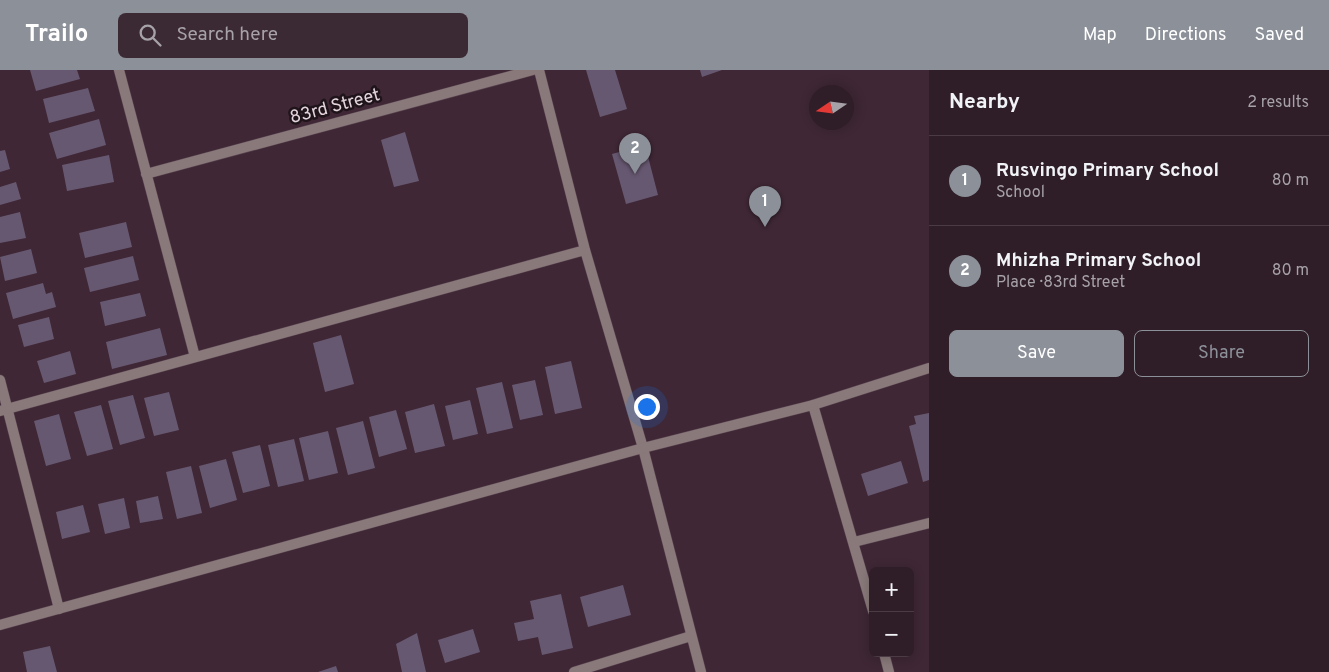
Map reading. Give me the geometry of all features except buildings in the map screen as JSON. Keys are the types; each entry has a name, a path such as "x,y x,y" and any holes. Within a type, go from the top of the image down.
{"street":[{"path":"119,70 195,357"},
{"name":"83rd Street","path":"146,174 533,70"},
{"path":"539,70 585,250 643,448 701,672"},
{"path":"4,410 585,250"},
{"path":"0,625 643,448 813,405 929,368"},
{"path":"0,380 4,410 59,609"},
{"path":"813,405 869,596"},
{"path":"854,542 929,523"},
{"path":"574,672 691,636"},
{"path":"885,657 889,672"}],"place":[{"name":"Mhizha Primary School","path":"635,174"},
{"name":"Rusvingo Primary School","path":"765,227"}]}
